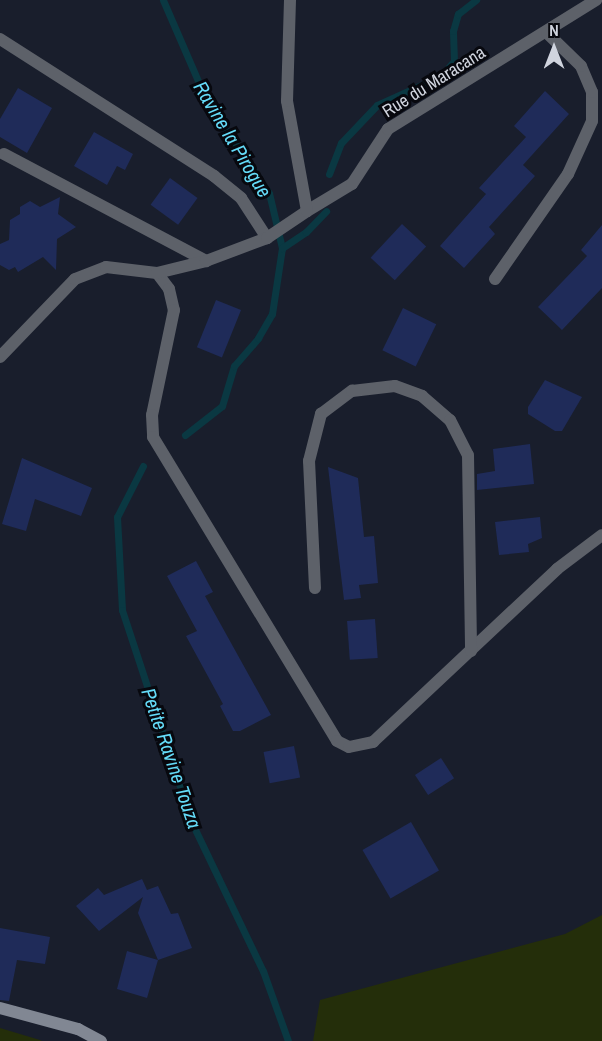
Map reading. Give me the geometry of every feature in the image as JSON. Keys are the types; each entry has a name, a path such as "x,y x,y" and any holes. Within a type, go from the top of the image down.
{"main road":[{"path":"0,1008 78,1029 101,1041"}],"street":[{"path":"290,0 287,101 303,215"},
{"name":"Rue du Maracana","path":"157,273 206,261 269,237 352,184 388,129 547,33 596,0"},
{"path":"495,279 568,174 592,121 592,92 581,66 547,33"},
{"path":"0,39 214,176 241,198 269,237"},
{"path":"4,154 206,261"},
{"path":"0,357 75,279 106,267 157,273 169,289 174,310 152,415 153,437 337,741 349,747 373,742 556,569 602,535"},
{"path":"315,588 309,461 321,414 352,391 395,386 422,396 450,420 468,455 471,651"}],"green space":[{"path":"602,915 602,1041 313,1041 320,1000 565,934"},
{"path":"0,1028 40,1040 42,1041 0,1041"}],"building":[{"path":"18,88 52,108 27,153 0,137 0,119"},
{"path":"545,91 569,114 523,165 535,176 489,227 495,234 464,268 440,246 486,194 479,188 526,137 514,126"},
{"path":"94,132 133,154 125,170 117,166 107,185 74,166"},
{"path":"170,178 198,198 178,225 151,205"},
{"path":"60,197 58,214 76,227 57,239 56,270 43,257 18,272 15,267 9,270 0,265 0,244 9,240 10,220 20,214 20,207 30,201 40,207"},
{"path":"402,224 426,247 395,280 371,258"},
{"path":"602,225 602,288 562,330 538,307 587,256 581,250"},
{"path":"216,300 241,310 222,357 197,347"},
{"path":"403,308 436,324 416,366 382,350"},
{"path":"545,380 582,397 562,431 555,431 528,414 528,407"},
{"path":"530,444 534,484 477,490 477,474 495,471 493,449"},
{"path":"22,458 92,488 81,516 35,499 26,531 2,524"},
{"path":"328,467 358,478 364,537 374,536 378,583 359,585 361,598 344,600"},
{"path":"540,517 542,538 528,544 529,552 499,555 495,522"},
{"path":"196,561 213,592 205,596 271,715 240,731 233,731 220,706 223,704 186,636 197,631 167,576"},
{"path":"375,619 378,658 350,660 347,621"},
{"path":"294,746 300,777 270,783 264,752"},
{"path":"441,758 454,778 428,795 415,775"},
{"path":"411,822 439,870 391,898 363,850"},
{"path":"142,879 147,890 158,886 171,914 178,913 192,948 158,960 138,913 143,897 99,931 76,906 98,888 104,895"},
{"path":"0,928 50,937 45,964 17,960 9,1001 0,1000"},
{"path":"127,951 158,960 147,998 117,989"}],"waterway":[{"name":"Ravine la Pirogue","path":"163,0 208,104 269,193 282,248"},
{"name":"Petite Ravine Touza","path":"329,174 341,143 377,105 441,76 454,61 453,31 458,14 476,0"},
{"name":"Petite Ravine Touza","path":"185,435 222,406 234,366 258,338 272,314 282,248 306,232 326,211"},
{"name":"Petite Ravine Touza","path":"143,466 117,517 122,610 192,823 263,971 288,1041"}]}
